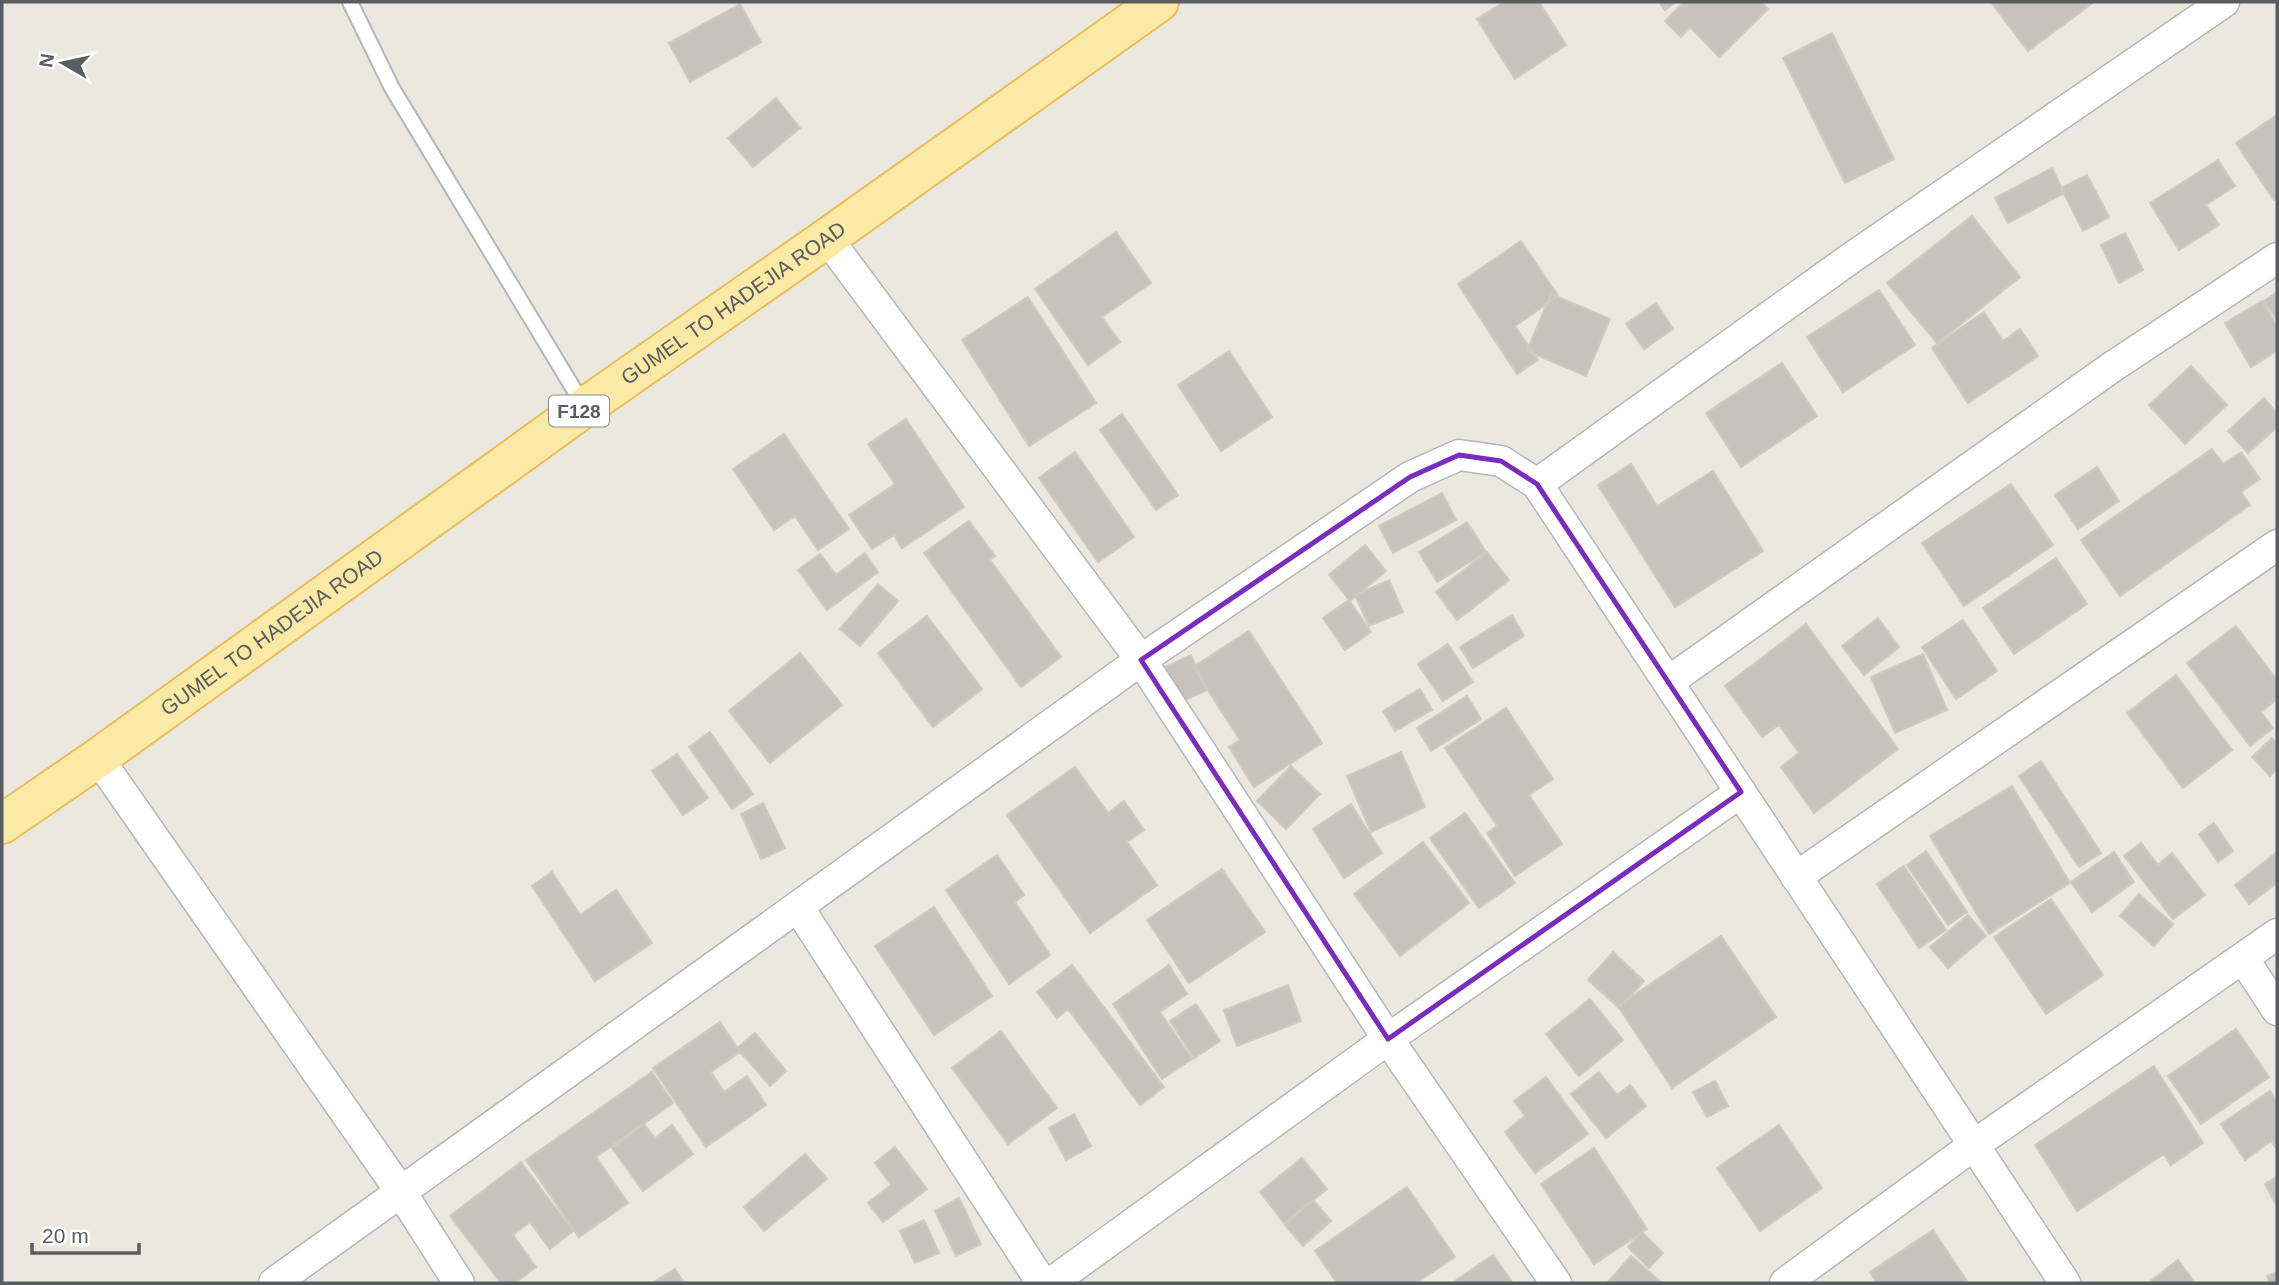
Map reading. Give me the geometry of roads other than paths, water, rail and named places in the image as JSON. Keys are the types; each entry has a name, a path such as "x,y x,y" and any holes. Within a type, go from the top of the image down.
{"main road":[{"name":"GUMEL TO HADEJIA ROAD","path":"2,824 98,758 585,407 1159,2"}],"street":[{"path":"1537,484 1851,258 2224,2"},
{"path":"827,238 1141,660 1388,1040 1556,1283"},
{"path":"1668,682 2112,367 2277,258"},
{"path":"274,1283 1141,660 1410,477 1459,455 1501,461 1537,484 2065,1283"},
{"path":"1797,877 2277,545"},
{"path":"98,758 401,1192 459,1283"},
{"path":"1051,1283 1388,1040 1741,792"},
{"path":"798,907 1042,1283"},
{"path":"1785,1283 1974,1145 2277,934"},
{"path":"2243,958 2277,1010"}],"lane":[{"path":"350,2 392,88 585,407"}]}
